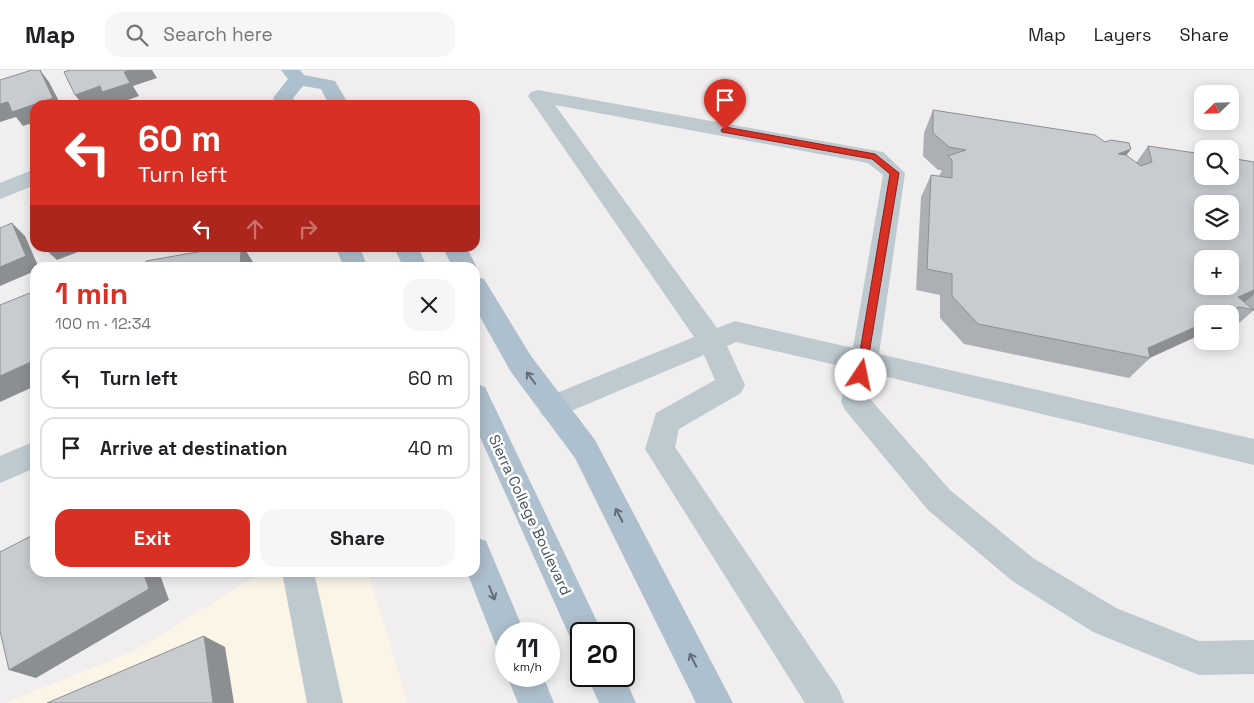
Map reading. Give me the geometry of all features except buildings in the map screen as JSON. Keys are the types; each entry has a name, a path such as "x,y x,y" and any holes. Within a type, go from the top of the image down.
{"main road":[{"path":"285,100 294,74 328,85 336,100"},
{"path":"480,295 520,364 585,449 715,703"},
{"name":"Sierra College Boulevard","path":"480,406 580,622"},
{"path":"480,564 503,622"},
{"path":"529,687 536,703"},
{"path":"610,687 618,703"}],"street":[{"path":"826,703 660,449 666,422 731,385 711,340 538,96 875,157 894,173 864,361 855,402 939,500 1022,569 1105,620 1199,658 1254,658"},
{"path":"0,192 30,178"},
{"path":"552,406 735,330 1254,452"},
{"path":"0,470 30,456"},
{"path":"299,577 326,703"}],"shaded area":[{"path":"255,577 369,577 408,703 5,703 136,650"}],"route":[{"path":"725,130 875,157 894,173 861,375"}]}
